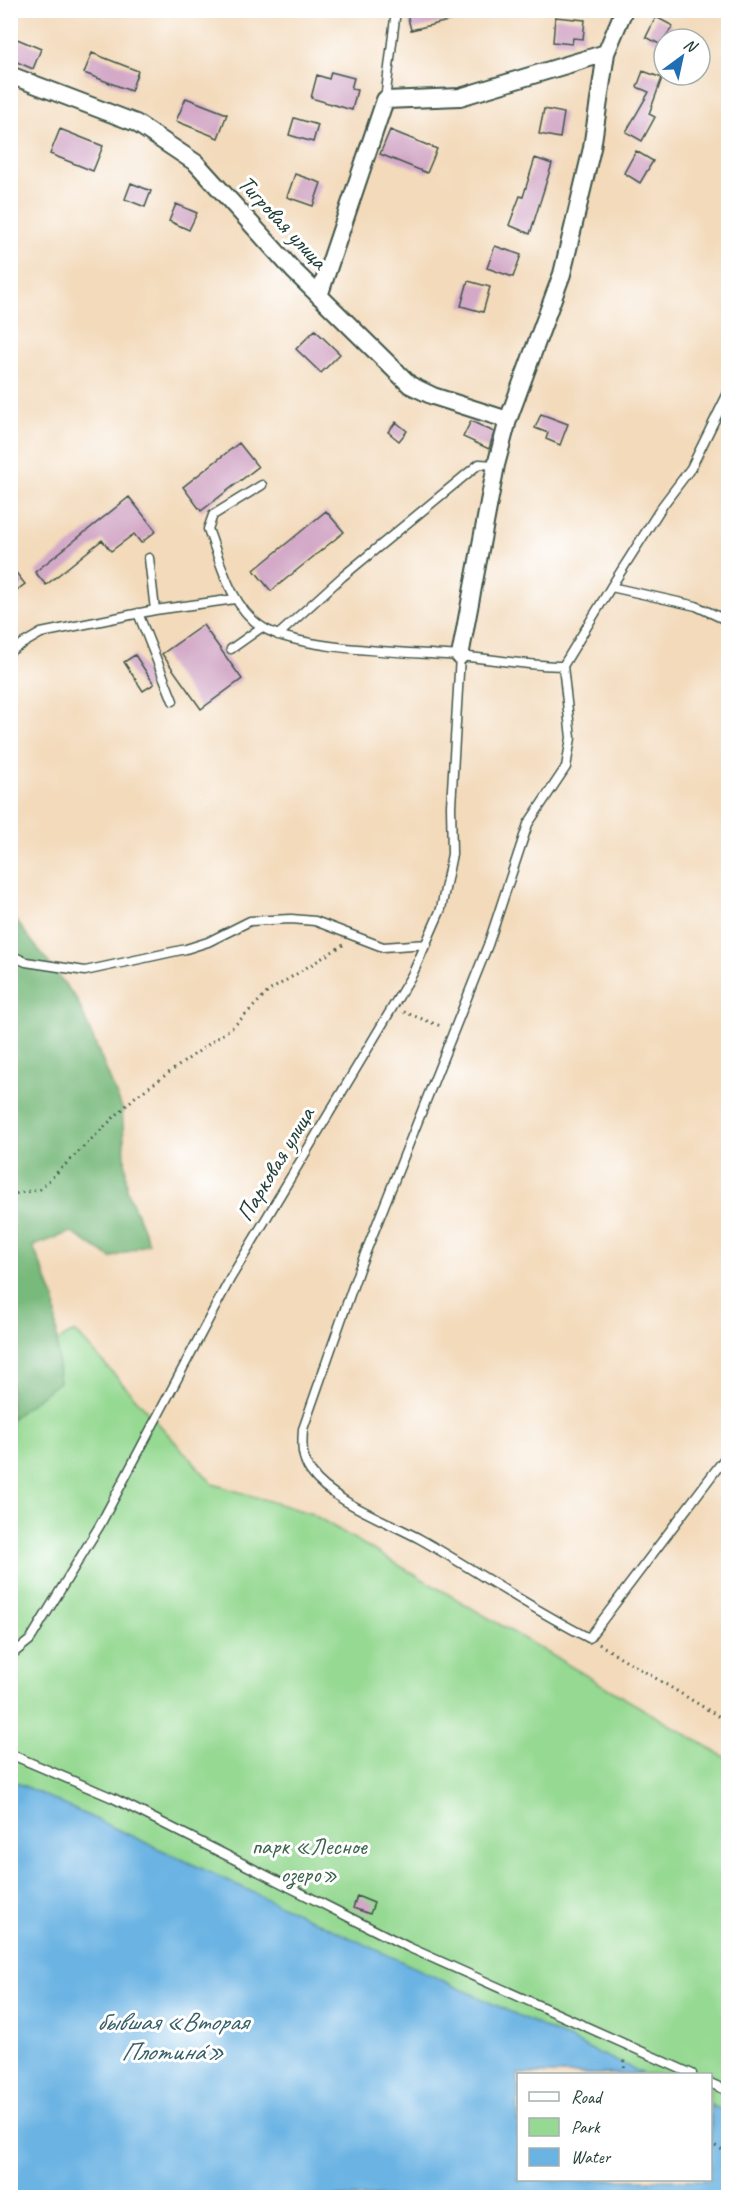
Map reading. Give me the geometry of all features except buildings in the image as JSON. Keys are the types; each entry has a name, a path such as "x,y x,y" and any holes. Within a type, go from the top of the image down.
{"street":[{"path":"460,656 496,465 508,420 562,274 580,211 606,53 624,10"},
{"path":"319,296 385,100 460,97 606,53"},
{"name":"Тигровая улица","path":"10,75 136,123 168,143 196,163 319,296 410,385 433,396 508,420"}],"lane":[{"path":"385,100 396,10"},
{"path":"729,393 726,403 691,468 663,505 563,666 571,738 566,767 528,824 456,1032 359,1269 303,1429 302,1454 312,1473 338,1496 420,1539 550,1618 589,1638 729,1454"},
{"path":"278,634 342,577 479,464 496,465"},
{"path":"262,485 213,515 208,522 208,529 235,599 262,627 302,642 460,656 530,666 563,666"},
{"path":"148,558 155,610"},
{"path":"611,587 696,606 729,621"},
{"path":"10,651 41,633 155,610 235,599"},
{"path":"138,613 173,701"},
{"path":"231,649 262,627"},
{"name":"Парковая улица","path":"10,1656 30,1640 100,1525 230,1279 428,945 441,909 452,854 451,806 460,656"},
{"path":"10,955 26,962 85,971 111,968 208,942 250,921 315,921 383,947 428,945"},
{"path":"10,1754 113,1798 408,1947 690,2073"},
{"path":"712,2083 729,2091"}],"path":[{"path":"10,1195 40,1189 135,1097 234,1026 269,991 356,938"},
{"path":"392,1008 456,1032"},
{"path":"589,1638 729,1722"},
{"path":"624,2073 626,2045"},
{"path":"712,2144 729,2153"}],"green space":[{"path":"10,913 77,1000 122,1108 127,1190 149,1243 111,1258 71,1232 33,1246 55,1300 59,1382 11,1419"},
{"name":"парк «Лесное озеро»","path":"75,1331 213,1484 312,1514 728,1759 728,2197 11,2198 11,1370"}],"water":[{"name":"бывшая «Вторая Плотинá»","path":"11,1780 642,2073 517,2073 517,2181 712,2181 712,2105 728,2113 728,2197 11,2197"}]}
